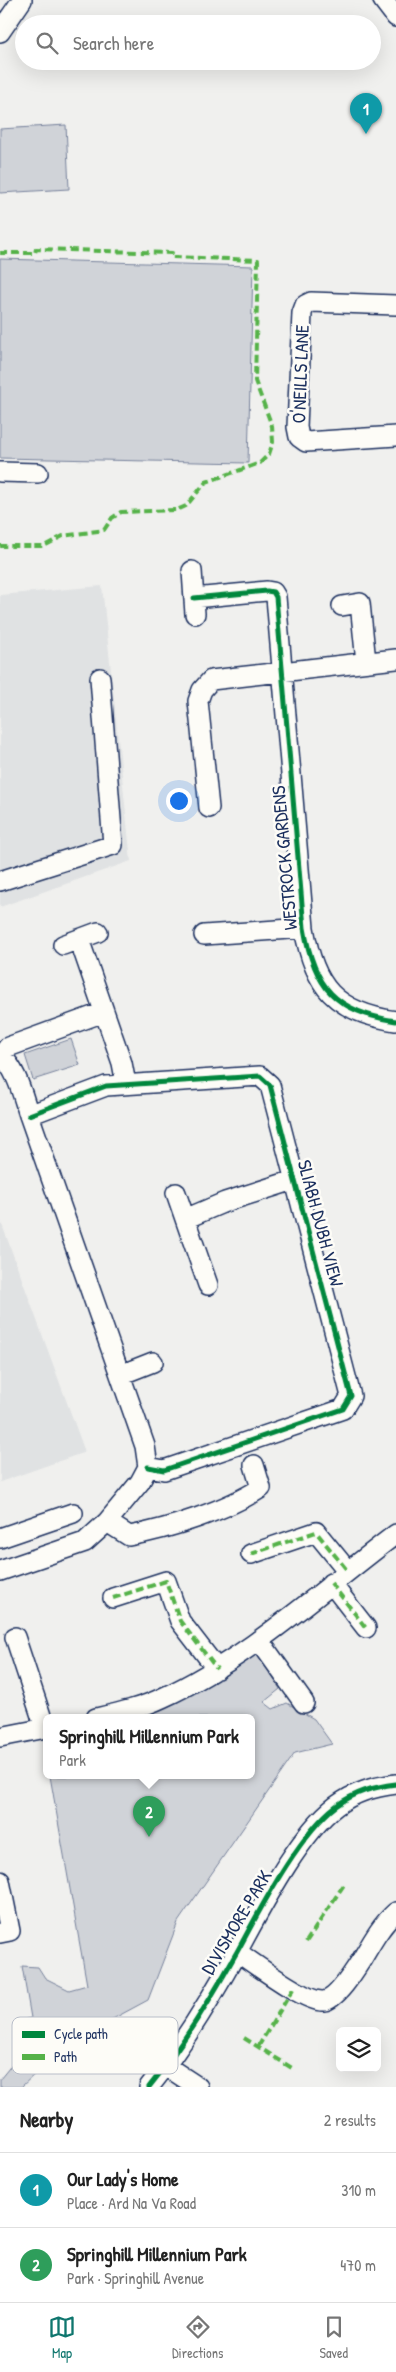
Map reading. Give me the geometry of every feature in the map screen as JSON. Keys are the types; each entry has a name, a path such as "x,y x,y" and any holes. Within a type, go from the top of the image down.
{"street":[{"path":"0,32 6,26 22,0"},
{"path":"384,0 396,17"},
{"name":"O'NEILLS LANE","path":"396,305 311,302 305,305 302,313 297,427 299,437 306,442 396,436"},
{"path":"0,472 38,473"},
{"name":"WESTROCK GARDENS","path":"192,571 195,606 267,591 273,592 276,597 304,928 308,954 317,976 332,996 352,1009 382,1019 396,1021"},
{"path":"342,606 360,603 366,662"},
{"path":"209,808 198,701 202,690 211,680 396,659"},
{"path":"0,881 113,845 100,678"},
{"path":"204,935 304,928"},
{"path":"98,932 71,942 104,1012 122,1064 126,1084"},
{"path":"0,1570 85,1542 107,1522 140,1482 148,1467 145,1446 17,1081 8,1062 0,1055 8,1047 104,1012"},
{"name":"SLIABH DUBH VIEW","path":"29,1115 106,1086 260,1076 270,1085 351,1396 343,1410 164,1470 148,1467"},
{"path":"185,1219 225,1202 294,1180"},
{"path":"176,1193 208,1284"},
{"path":"120,1374 153,1362"},
{"path":"107,1522 128,1536 137,1535 154,1532 244,1499 261,1488 254,1465"},
{"path":"0,1538 73,1513"},
{"path":"251,1554 316,1532 347,1570"},
{"path":"109,1714 161,1698 217,1669 259,1640 347,1570 396,1534"},
{"path":"113,1598 166,1582 180,1622 217,1669"},
{"path":"331,1583 366,1628"},
{"path":"15,1637 43,1719"},
{"path":"259,1640 304,1703"},
{"path":"0,1737 43,1729"},
{"name":"DIVISMORE PARK","path":"178,2047 237,1952 284,1871 319,1820 353,1794 372,1788 396,1784"},
{"path":"0,1881 10,1931 0,1933"},
{"path":"237,1952 310,1999 323,2001 331,1998 354,1972 377,1934 396,1912"},
{"name":"DIVISMORE PARK","path":"148,2087 159,2074"},
{"path":"178,2074 198,2087"}],"shaded area":[{"path":"66,125 69,189 0,193 0,129"},
{"path":"0,259 253,266 248,463 0,458"},
{"path":"102,586 131,861 0,907 0,595"},
{"path":"71,1039 80,1065 33,1080 25,1055"},
{"path":"0,1219 85,1452 0,1482"},
{"path":"252,1645 280,1689 264,1702 273,1709 287,1703 314,1719 332,1744 295,1753 178,1922 148,2000 116,2017 31,2017 22,1966 38,1967 45,1978 69,1990 87,1985 51,1779 255,1779 255,1714 150,1714 226,1675"},
{"path":"12,2064 12,2074 35,2074 21,2087 0,2087 0,2079"}],"marked path":[{"path":"0,253 35,253 36,249 172,253 172,257 258,260 255,381 272,426 273,442 269,454 260,463 206,482 186,506 177,510 121,512 112,518 104,530 63,536 44,546 0,546"},
{"path":"251,1554 316,1532 347,1570"},
{"path":"113,1598 166,1581 180,1621 217,1669"},
{"path":"331,1583 366,1628"},
{"path":"306,1942 345,1883"},
{"path":"258,2047 293,1989"},
{"path":"244,2038 292,2068"}],"cycle path":[{"path":"194,598 267,591 273,592 276,597 304,928 308,949 321,981 343,1003 357,1011 396,1021"},
{"path":"29,1115 106,1086 260,1076 270,1085 351,1396 343,1409 164,1470 148,1467"},
{"path":"178,2048 218,1985 282,1873 308,1834 336,1806 350,1797 372,1789 396,1784"},
{"path":"149,2087 159,2074"}],"place":[{"name":"Our Lady's Home","path":"366,134"},
{"name":"Springhill Millennium Park","path":"149,1837"}]}
